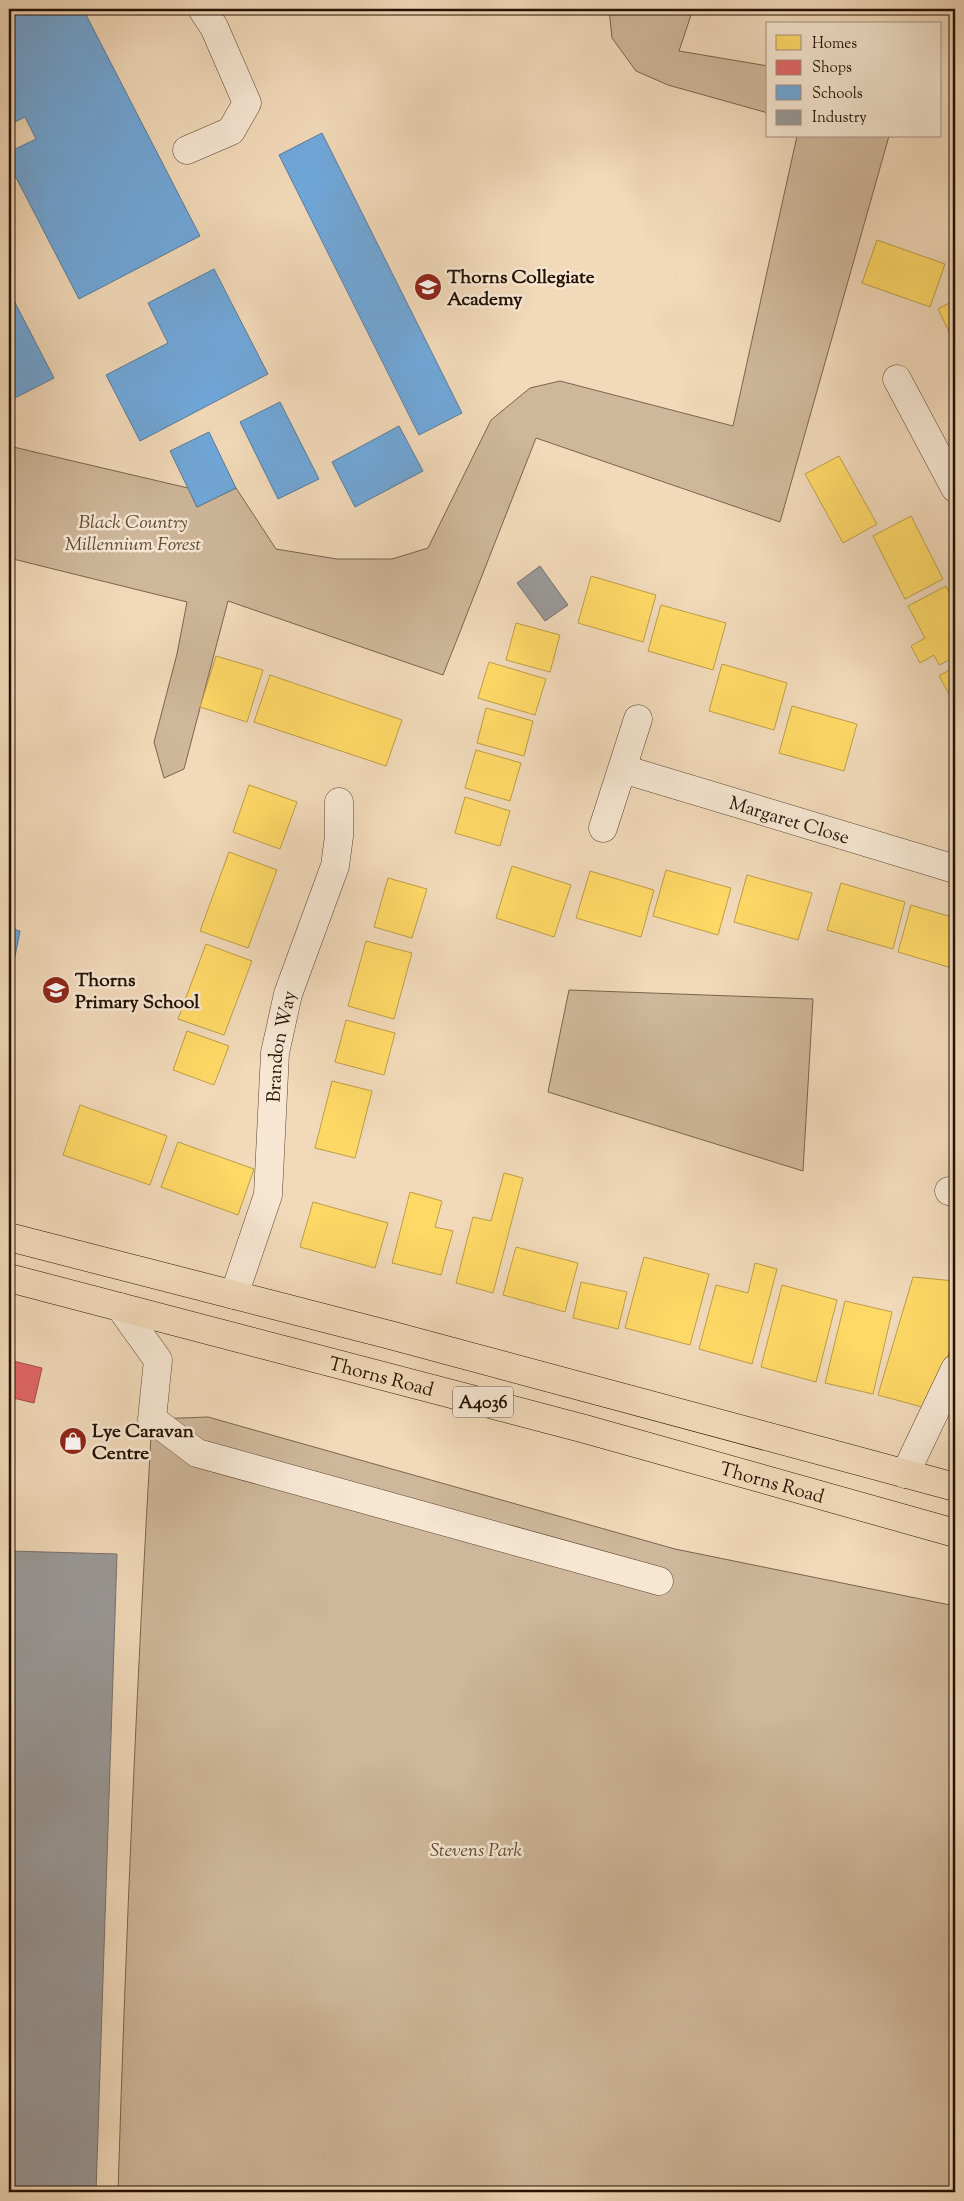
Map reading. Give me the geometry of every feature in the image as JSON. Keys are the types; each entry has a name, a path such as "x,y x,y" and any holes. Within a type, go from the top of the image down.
{"highway":[{"name":"A4036","path":"9,1237 234,1295 955,1488"},
{"name":"Thorns Road","path":"9,1278 585,1428 955,1533"}],"street":[{"path":"187,150 231,130 247,103 214,27 202,9"},
{"path":"897,379 955,488"},
{"path":"603,828 638,719"},
{"name":"Margaret Close","path":"623,768 955,869"},
{"name":"Brandon Way","path":"234,1295 268,1195 275,1053 288,994 335,866 339,836 339,802"},
{"path":"120,1306 158,1360 152,1418 197,1453 659,1581"},
{"path":"905,1474 955,1369"}],"green space":[{"path":"609,9 693,9 679,51 766,66 766,112 668,85 636,71 612,38"},
{"name":"Black Country Millennium Forest","path":"797,138 888,138 780,522 536,438 443,675 228,601 184,769 164,778 154,742 177,654 187,602 9,558 9,446 188,488 197,507 236,488 276,549 337,559 392,559 428,548 491,420 530,388 560,381 733,426"},
{"path":"569,990 813,999 803,1171 548,1092"},
{"name":"Stevens Park","path":"208,1417 675,1549 955,1606 955,2192 118,2192 132,1805 152,1419"}],"building: Homes":[{"path":"877,240 945,264 930,307 862,283"},
{"path":"955,300 955,344 938,309"},
{"path":"839,456 877,524 843,543 805,474"},
{"path":"911,516 943,579 905,599 873,536"},
{"path":"591,576 656,595 643,642 578,623"},
{"path":"946,586 955,604 955,657 939,665 934,655 920,663 911,646 925,638 908,606"},
{"path":"661,605 726,623 713,670 648,651"},
{"path":"516,623 560,635 550,672 506,660"},
{"path":"216,656 263,670 247,722 200,707"},
{"path":"489,662 546,679 535,715 478,698"},
{"path":"722,664 787,683 774,730 709,711"},
{"path":"955,667 955,700 953,701 939,676"},
{"path":"270,675 402,720 386,766 254,722"},
{"path":"792,706 857,724 844,771 779,753"},
{"path":"486,708 533,721 524,756 477,743"},
{"path":"476,750 521,763 510,801 465,788"},
{"path":"249,785 297,802 280,849 233,832"},
{"path":"465,797 510,811 500,846 455,833"},
{"path":"229,852 277,870 248,948 200,931"},
{"path":"512,866 571,885 554,937 496,918"},
{"path":"666,870 731,888 718,935 653,916"},
{"path":"590,871 654,890 641,937 576,918"},
{"path":"747,875 812,893 798,940 734,922"},
{"path":"388,878 427,889 412,938 374,927"},
{"path":"841,883 905,902 893,949 827,930"},
{"path":"911,905 955,918 955,969 898,952"},
{"path":"366,941 412,953 394,1019 348,1006"},
{"path":"206,944 252,961 224,1035 178,1019"},
{"path":"346,1020 395,1033 384,1075 335,1062"},
{"path":"187,1031 229,1046 214,1085 173,1070"},
{"path":"332,1081 372,1091 355,1158 315,1148"},
{"path":"80,1105 167,1136 150,1185 63,1155"},
{"path":"178,1142 254,1169 238,1215 161,1187"},
{"path":"504,1173 523,1178 493,1293 456,1283 473,1217 491,1221"},
{"path":"410,1192 442,1201 435,1227 453,1231 441,1275 392,1263"},
{"path":"313,1202 388,1223 375,1268 300,1247"},
{"path":"516,1247 578,1263 565,1312 503,1295"},
{"path":"644,1257 709,1274 690,1345 625,1328"},
{"path":"755,1263 777,1269 752,1364 699,1349 716,1285 748,1293"},
{"path":"913,1277 955,1281 955,1340 950,1349 933,1410 878,1395"},
{"path":"581,1282 627,1292 618,1329 573,1318"},
{"path":"782,1285 837,1300 816,1382 761,1367"},
{"path":"845,1301 892,1312 873,1394 825,1383"}],"building: Shops":[{"path":"9,1360 42,1368 34,1403 9,1397"}],"building: Schools":[{"path":"9,9 83,9 200,236 79,299 9,164 9,152 36,139 25,117 9,125"},
{"path":"322,133 462,413 419,435 279,155"},
{"path":"214,269 268,374 140,441 106,375 168,343 148,303"},
{"path":"9,291 54,378 9,401"},
{"path":"280,402 319,479 278,499 240,422"},
{"path":"399,426 423,471 355,507 332,462"},
{"path":"209,432 236,488 197,507 170,451"},
{"path":"9,928 20,931 9,987"}],"building: Industry":[{"path":"540,566 568,605 545,621 517,583"},
{"path":"9,1551 117,1554 96,2192 9,2192"}],"place":[{"name":"Thorns Collegiate Academy","path":"428,287"},
{"name":"Thorns Primary School","path":"56,990"},
{"name":"Lye Caravan Centre","path":"73,1441"}]}
